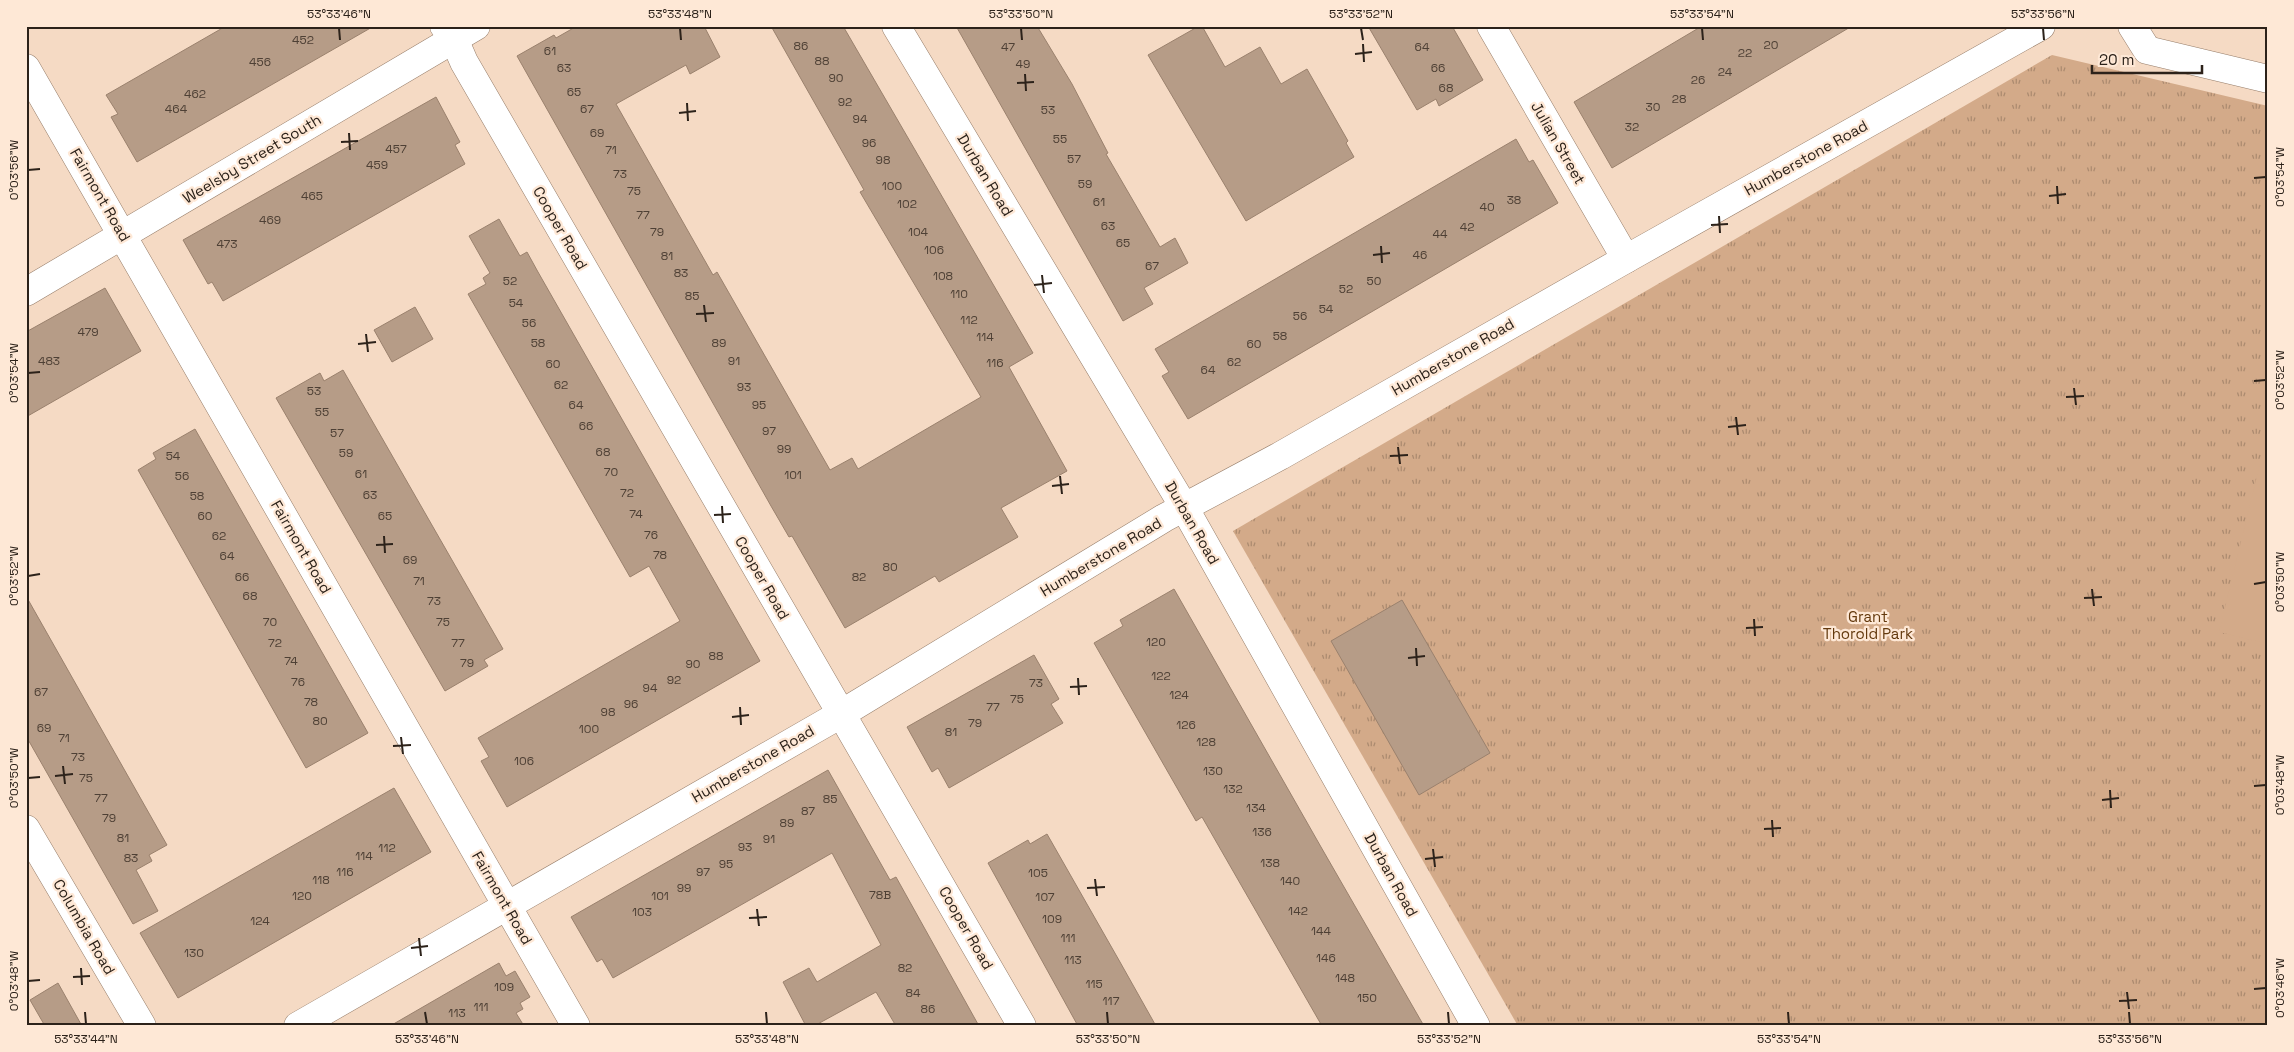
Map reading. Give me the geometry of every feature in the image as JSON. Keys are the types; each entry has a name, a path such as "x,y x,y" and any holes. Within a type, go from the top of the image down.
{"street":[{"name":"Durban Road","path":"896,26 1184,507 1476,1026"},
{"name":"Julian Street","path":"1491,26 1626,259"},
{"name":"Humberstone Road","path":"298,1026 841,714 1184,507 1280,456 2041,26"},
{"path":"2132,26 2147,50 2268,79"},
{"name":"Weelsby Street South","path":"26,292 124,235 458,30"},
{"name":"Cooper Road","path":"458,30 464,62 1022,1026"},
{"name":"Fairmont Road","path":"26,68 124,235 576,1026"},
{"name":"Columbia Road","path":"26,829 142,1026"}],"green space":[{"name":"Grant Thorold Park","path":"2052,55 2268,106 2268,1026 1518,1026 1233,531"},
{"path":"2265,443 2268,444 2268,644 2219,632"}],"building":[{"path":"226,26 374,26 137,162 111,117 118,114 106,95"},
{"path":"577,26 704,26 720,57 690,74 686,65 616,104 713,275 717,272 830,470 852,458 858,469 981,397 860,192 864,190 771,26 843,26 1033,353 1009,367 1067,471 1001,508 1018,537 939,582 935,576 845,628 792,536 789,537 771,506 517,56 554,35 556,38"},
{"path":"956,26 1037,26 1072,84 1108,153 1106,154 1160,247 1175,238 1188,263 1144,288 1153,304 1123,321"},
{"path":"1202,26 1225,67 1260,47 1281,84 1307,69 1348,141 1346,143 1354,157 1246,221 1148,55"},
{"path":"1368,26 1452,26 1483,80 1439,106 1436,99 1417,110"},
{"path":"1702,26 1852,26 1612,168 1574,102"},
{"path":"436,97 460,142 455,145 465,164 223,301 212,282 208,284 183,240"},
{"path":"1516,139 1529,162 1533,160 1558,203 1188,419 1162,376 1169,372 1155,349"},
{"path":"499,219 520,256 527,252 760,661 507,807 481,761 489,757 478,738 680,621 649,566 630,577 468,294 486,284 483,278 490,273 469,236"},
{"path":"105,288 141,351 26,417 26,332"},
{"path":"415,307 433,339 392,362 374,330"},
{"path":"343,370 503,649 484,660 488,666 445,691 276,398 320,373 324,381"},
{"path":"195,429 368,733 306,768 138,470 156,459 153,453"},
{"path":"1174,589 1424,1026 1322,1026 1202,817 1196,821 1094,643 1123,626 1120,620"},
{"path":"26,596 167,845 149,855 152,861 136,870 158,911 133,924 26,736"},
{"path":"1402,600 1490,753 1419,795 1331,641"},
{"path":"1034,655 1059,699 1051,704 1063,723 949,788 938,768 932,772 907,727"},
{"path":"828,770 890,880 896,877 979,1026 896,1026 876,992 814,1026 806,1026 783,982 809,968 817,982 881,945 832,853 613,978 602,959 597,962 571,917"},
{"path":"394,788 431,852 178,998 140,933"},
{"path":"1047,834 1156,1026 1078,1026 988,863 1028,840 1030,844"},
{"path":"499,963 506,976 515,971 530,997 520,1003 523,1009 516,1013 524,1026 390,1026"},
{"path":"58,983 82,1026 45,1026 30,1000"}]}
